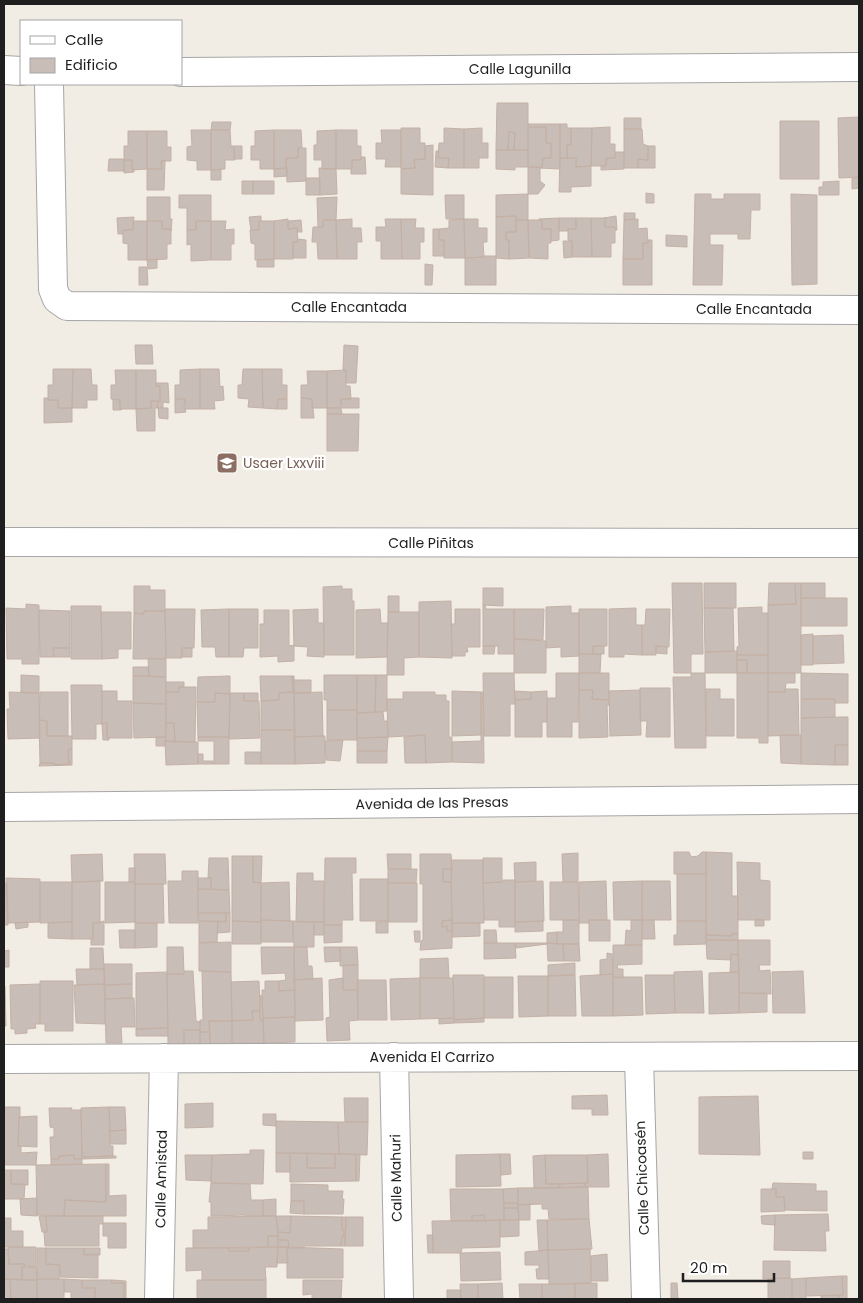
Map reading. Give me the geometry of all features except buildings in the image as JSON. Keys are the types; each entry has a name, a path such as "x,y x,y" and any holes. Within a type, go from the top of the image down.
{"street":[{"name":"Calle Lagunilla","path":"182,72 859,67"},
{"path":"4,70 20,71"},
{"name":"Calle Encantada","path":"49,85 53,289 57,299 67,306 859,310"},
{"name":"Calle Piñitas","path":"4,542 859,543"},
{"name":"Avenida de las Presas","path":"4,807 859,799"},
{"name":"Avenida El Carrizo","path":"4,1059 859,1056"},
{"name":"Calle Mahuri","path":"394,1057 399,1299"},
{"name":"Calle Amistad","path":"159,1299 164,1058"},
{"name":"Calle Chicoasén","path":"639,1058 646,1299"}],"place":[{"name":"Usaer Lxxviii","path":"227,463"}]}
